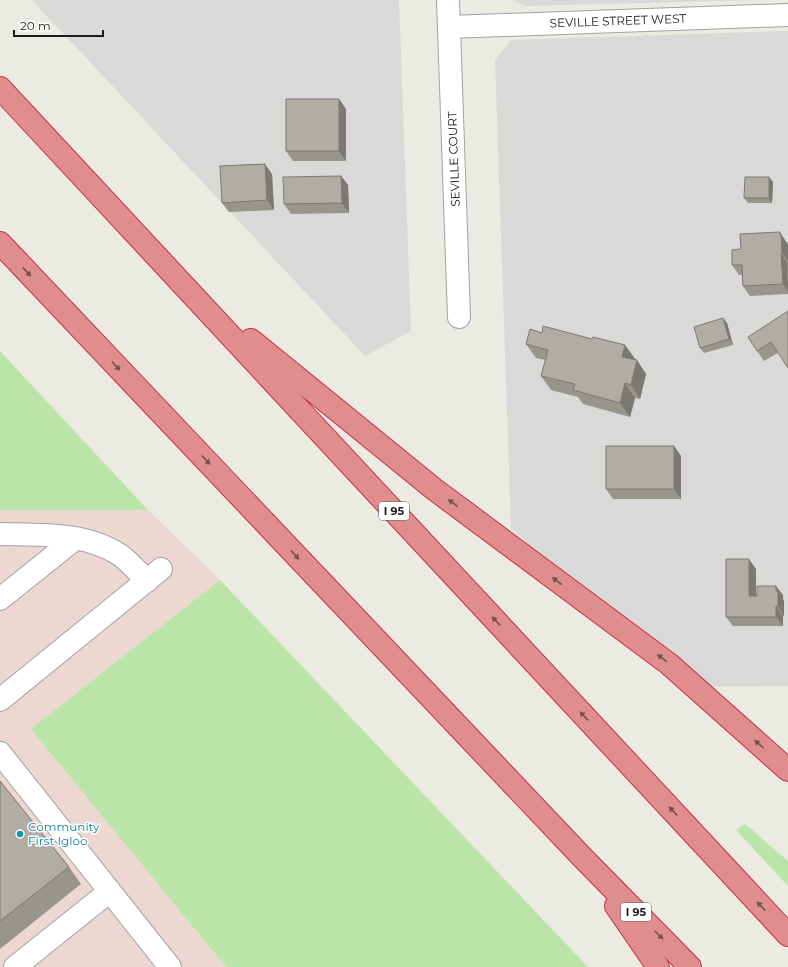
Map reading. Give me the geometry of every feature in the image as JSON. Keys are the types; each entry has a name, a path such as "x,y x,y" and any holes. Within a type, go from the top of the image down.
{"highway":[{"name":"I 95","path":"0,88 788,935"},
{"name":"I 95","path":"0,243 582,857 690,967"},
{"path":"189,290 434,489 669,664 788,770"},
{"path":"582,857 658,967"}],"street":[{"name":"SEVILLE COURT","path":"448,0 459,317"},
{"name":"SEVILLE STREET WEST","path":"449,27 788,15"},
{"path":"0,534 48,535 92,542 119,555 132,565 154,575 0,700"},
{"path":"0,599 74,538"},
{"path":"0,753 170,967"},
{"path":"15,967 110,891"}],"shaded area":[{"path":"32,0 399,0 411,331 365,356"},
{"path":"513,0 767,0 525,6"},
{"path":"788,31 788,686 684,687 511,528 495,60 511,40"},
{"path":"0,510 148,510 220,580 32,729 226,967 0,967"}],"green space":[{"path":"0,351 148,510 0,510"},
{"path":"220,580 588,967 226,967 31,729"},
{"path":"745,824 788,861 788,886 736,830"}],"building":[{"path":"286,99 339,99 339,151 286,151"},
{"path":"265,164 267,200 222,203 220,166"},
{"path":"341,176 342,203 284,204 283,177"},
{"path":"745,177 769,177 769,198 744,198"},
{"path":"780,232 783,284 743,286 742,265 732,265 732,250 741,249 740,234"},
{"path":"788,311 788,368 771,342 757,351 748,337"},
{"path":"723,318 729,339 700,348 694,327"},
{"path":"543,326 592,339 593,337 625,345 622,357 637,360 631,385 625,383 620,403 573,390 575,384 541,376 548,350 526,344 530,329 542,333"},
{"path":"606,446 674,446 674,489 606,489"},
{"path":"726,559 749,559 749,596 757,596 757,586 776,586 776,591 778,591 778,606 776,606 776,617 726,617"},
{"name":"Community First Igloo","path":"0,781 69,867 0,921"}],"place":[{"name":"Community First Igloo","path":"20,834"}]}
